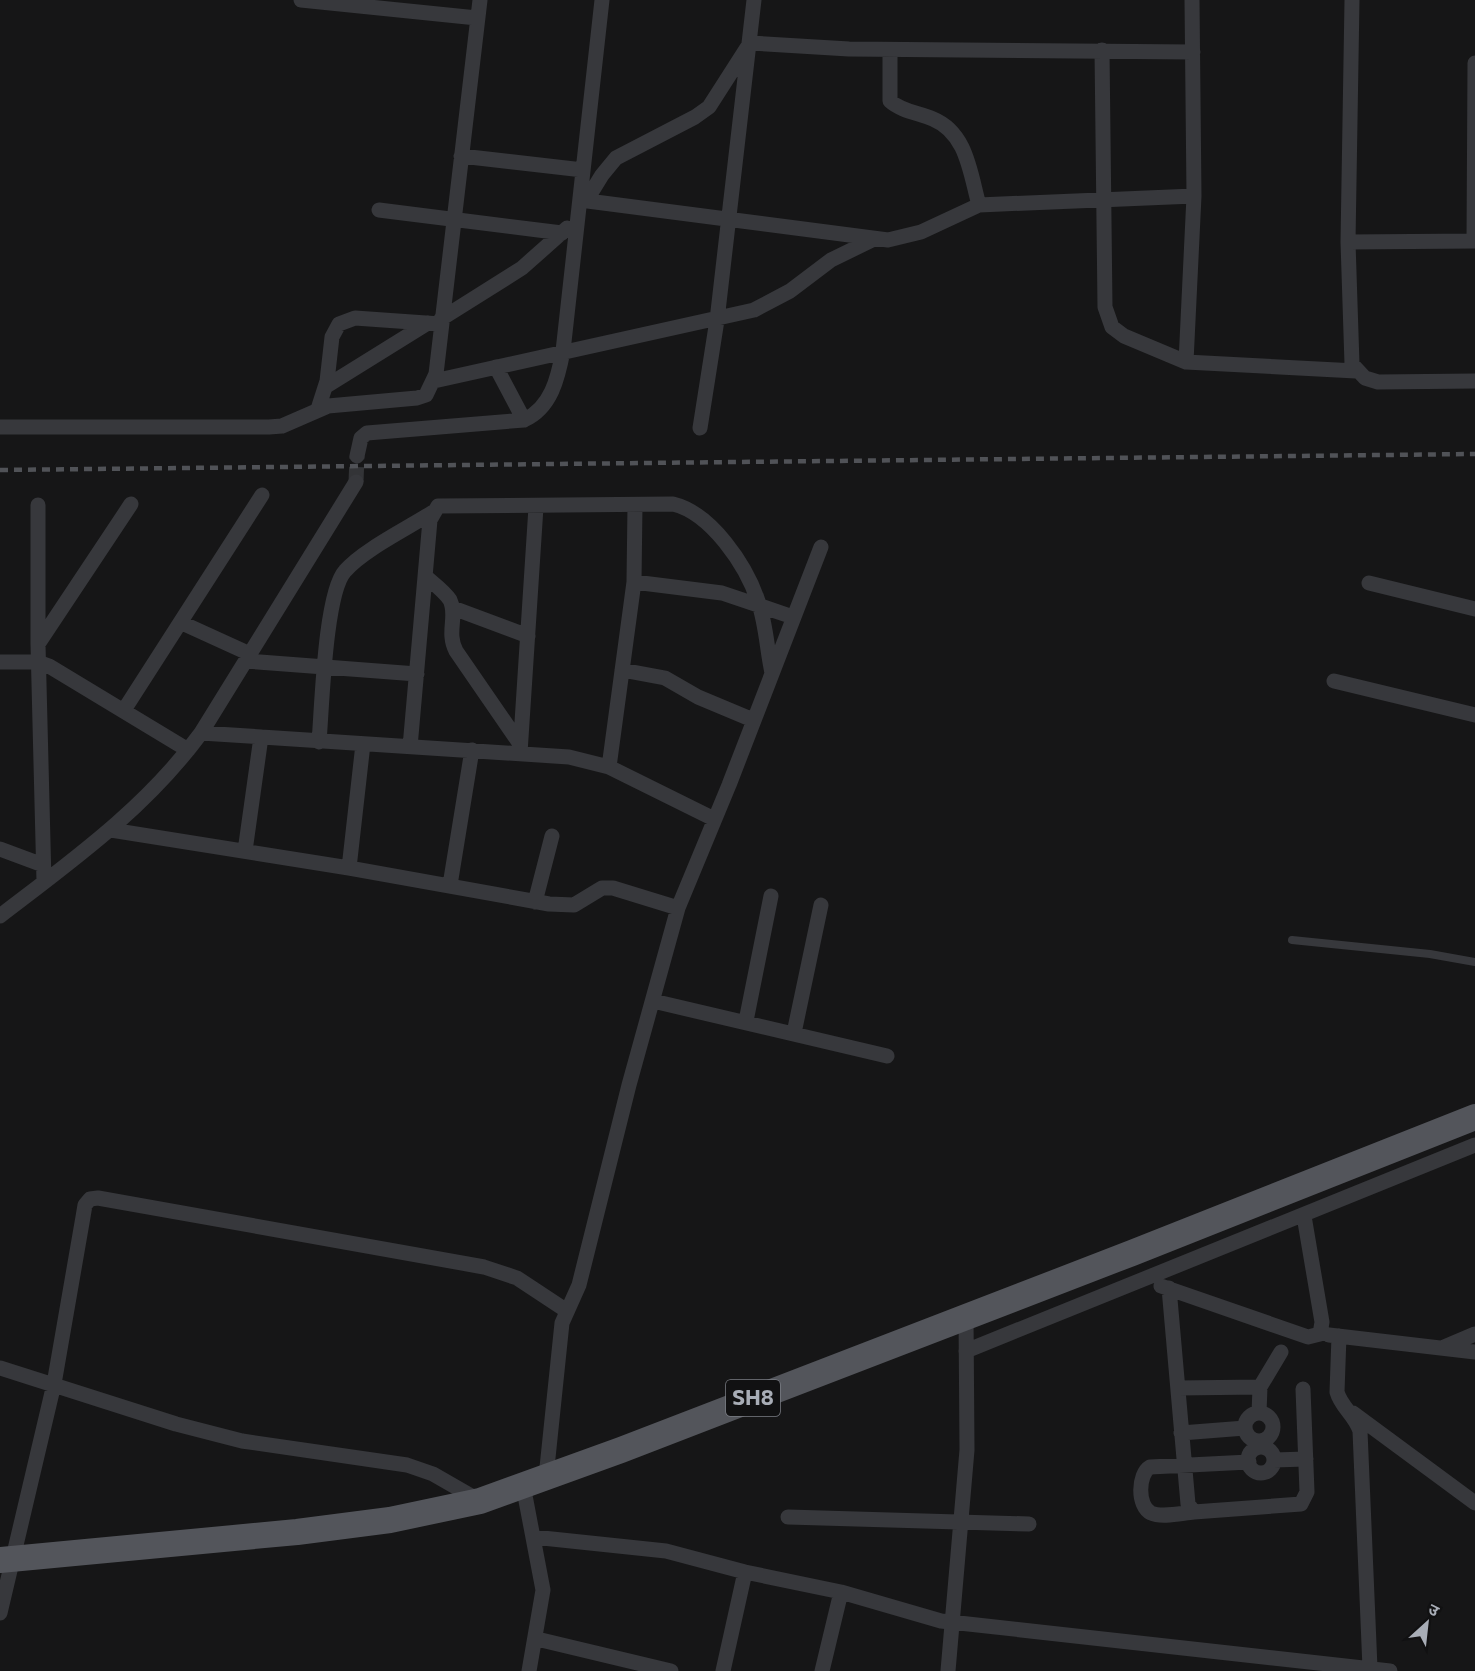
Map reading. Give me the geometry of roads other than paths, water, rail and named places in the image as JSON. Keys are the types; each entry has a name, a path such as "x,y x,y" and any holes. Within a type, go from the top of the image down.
{"main road":[{"name":"SH8","path":"5,1560 297,1532 390,1520 480,1501 966,1316 1475,1117"}],"street":[{"path":"301,0 477,18"},
{"path":"0,427 269,427 282,426 318,410 339,405 417,398 426,395 434,381 436,322 453,220 480,0"},
{"path":"357,456 357,447 367,433 524,420 534,416 552,392 563,351 578,217 583,201 583,170 602,0"},
{"path":"700,428 717,320 754,0"},
{"path":"1186,362 1194,196 1192,0"},
{"path":"1352,0 1348,242 1349,353 1356,371 1365,378 1378,382 1475,381"},
{"path":"583,201 616,158 696,117 709,107 750,43"},
{"path":"750,43 890,50 1193,52"},
{"path":"890,50 890,101 933,119 951,130 963,147 979,205"},
{"path":"1102,50 1102,200 1107,318 1112,327 1124,336 1186,362 1356,371"},
{"path":"1348,242 1474,241 1475,63"},
{"path":"461,156 583,170"},
{"path":"583,201 888,240 921,232 979,205 1194,196"},
{"path":"379,210 562,233"},
{"path":"325,387 522,268 578,217"},
{"path":"434,381 563,351 717,320 766,306 831,260 874,239"},
{"path":"318,410 325,387 332,338 339,324 355,318 436,322"},
{"path":"496,367 524,420"},
{"path":"0,916 111,830 188,750 201,733 357,482"},
{"path":"124,710 182,623 262,495"},
{"path":"38,644 131,504"},
{"path":"319,742 325,667 335,594 344,571 433,512 438,506 448,504 536,507 673,504 692,510 703,518 744,569 759,603 772,673"},
{"path":"38,505 38,644 44,882"},
{"path":"609,767 634,582 634,505"},
{"path":"520,748 536,507"},
{"path":"410,747 433,512"},
{"path":"529,1671 537,1639 543,1590 533,1537 534,1481 559,1337 567,1311 579,1285 678,908 821,547"},
{"path":"426,577 443,591 453,608 450,635 453,645 520,748"},
{"path":"634,582 722,593 759,603 793,617"},
{"path":"1369,583 1475,609"},
{"path":"453,608 528,636"},
{"path":"182,623 248,658 417,674"},
{"path":"0,662 39,662 124,710 188,750"},
{"path":"622,670 665,678 698,697 753,720"},
{"path":"1334,681 1475,715"},
{"path":"201,733 472,750 520,748 609,767 714,819"},
{"path":"245,851 261,738"},
{"path":"350,868 363,744"},
{"path":"450,885 472,750"},
{"path":"111,830 350,868 535,902 574,905 602,888 614,888 678,908"},
{"path":"535,902 552,836"},
{"path":"0,849 43,865"},
{"path":"746,1021 771,896"},
{"path":"794,1033 821,905"},
{"path":"652,1001 746,1021 887,1056"},
{"path":"966,1352 1475,1145"},
{"path":"0,1613 5,1560 54,1384 85,1205 90,1199 98,1198 484,1267 517,1278 567,1311"},
{"path":"1304,1216 1322,1322 1320,1334"},
{"path":"1144,1280 1308,1337 1320,1334 1475,1352"},
{"path":"1169,1288 1188,1504 1194,1512"},
{"path":"948,1671 954,1623 967,1450 966,1316"},
{"path":"1441,1348 1475,1335"},
{"path":"1338,1336 1338,1399 1350,1411 1475,1503"},
{"path":"1259,1413 1260,1387 1281,1352"},
{"path":"0,1368 156,1418 242,1441 407,1465 433,1474 480,1501"},
{"path":"1178,1388 1260,1387"},
{"path":"1304,1389 1307,1492 1301,1504 1158,1514 1152,1513 1144,1506 1141,1480 1145,1470 1150,1467 1248,1462 1253,1450 1261,1447 1272,1452 1274,1460 1306,1459"},
{"path":"533,1537 666,1551 745,1572 841,1592 954,1623 1382,1670 1360,1431 1350,1411"},
{"path":"1259,1413 1270,1419 1273,1428 1269,1436 1262,1440 1253,1439 1245,1428 1250,1416 1259,1413"},
{"path":"1181,1433 1245,1428"},
{"path":"788,1517 1029,1524"},
{"path":"723,1671 745,1572"},
{"path":"822,1671 841,1592"},
{"path":"537,1639 671,1671"}],"lane":[{"path":"1292,940 1430,954 1475,962"}],"tunnel":[{"path":"356,482 357,456"}],"railway":[{"path":"0,470 1475,454"}]}
